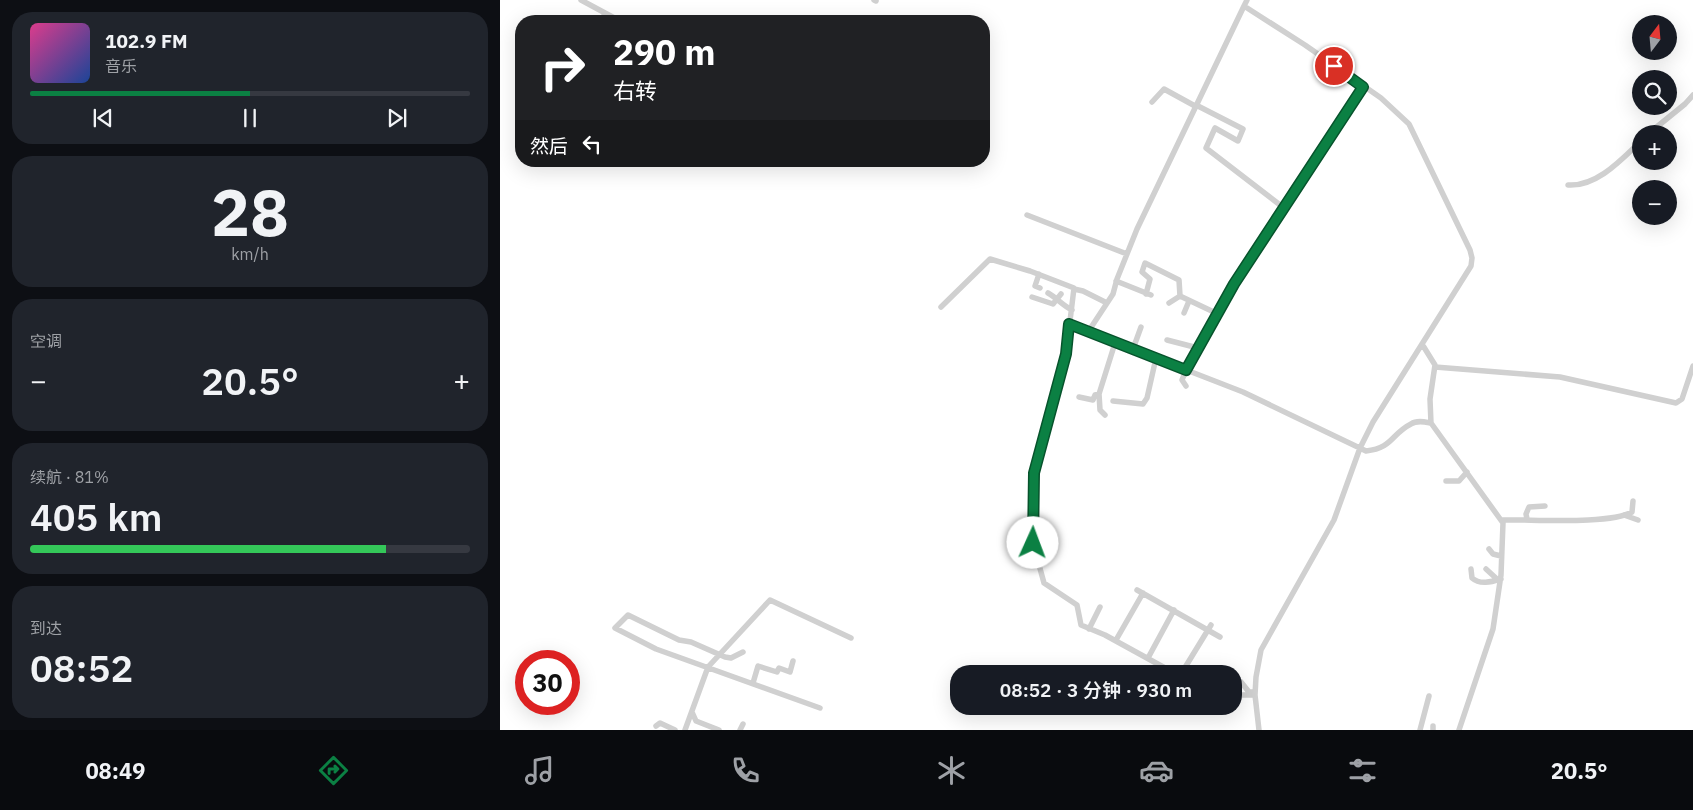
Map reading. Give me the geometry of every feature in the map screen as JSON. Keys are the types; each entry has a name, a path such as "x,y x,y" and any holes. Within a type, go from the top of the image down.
{"street":[{"path":"581,0 604,14"},
{"path":"1088,332 1096,316 1114,291 1116,281 1137,229 1246,3 1386,103 1408,124 1470,250 1471,266 1389,396 1360,448 1334,520 1261,650 1255,694 1259,730"},
{"path":"1186,386 1182,380 1186,370 1218,314 1363,87"},
{"path":"1152,102 1164,89 1241,126 1243,131 1238,141 1215,128"},
{"path":"1659,125 1693,95"},
{"path":"1220,117 1206,148 1284,208"},
{"path":"1568,185 1580,185 1607,171 1632,149"},
{"path":"1027,215 1127,254"},
{"path":"942,307 990,259 1039,274 1072,286 1074,289 1085,288 1107,303"},
{"path":"1116,281 1149,295 1150,279 1142,272 1144,263 1179,280 1180,296"},
{"path":"1039,274 1035,286 1040,288"},
{"path":"1074,289 1066,354 1034,473 1033,543 1044,583 1075,603 1079,622 1160,665"},
{"path":"1048,293 1072,310"},
{"path":"1032,297 1050,304 1057,301 1061,294"},
{"path":"1180,296 1218,314"},
{"path":"1169,303 1180,296"},
{"path":"1184,313 1189,301"},
{"path":"1069,324 1243,392 1366,451 1382,448 1412,423 1431,423"},
{"path":"1133,349 1141,327"},
{"path":"1167,340 1198,348"},
{"path":"1105,415 1100,410 1100,394 1115,343"},
{"path":"1422,344 1434,367 1430,399 1431,423 1503,523 1502,556 1493,629 1459,730"},
{"path":"1113,401 1143,404 1156,358"},
{"path":"1434,367 1560,377 1676,403 1682,399 1693,366"},
{"path":"1079,397 1094,400 1095,395 1100,394"},
{"path":"1446,481 1459,481 1468,472"},
{"path":"1501,520 1580,520 1624,515 1632,512 1634,501"},
{"path":"1527,520 1526,514 1529,507 1545,506"},
{"path":"1624,515 1638,520"},
{"path":"1489,549 1493,554 1502,556"},
{"path":"1471,569 1473,580 1481,583 1499,580"},
{"path":"1486,569 1499,580"},
{"path":"1116,640 1140,592 1209,627 1220,637"},
{"path":"685,730 708,667 770,600 851,638"},
{"path":"1089,628 1100,607"},
{"path":"1148,658 1174,610"},
{"path":"743,652 731,658 691,642 679,640 628,615 616,628 656,649 820,708"},
{"path":"1186,665 1209,627"},
{"path":"754,683 758,666 778,672 779,668 790,672 793,662"},
{"path":"1242,683 1250,692 1255,694"},
{"path":"1242,695 1255,694"},
{"path":"1417,729 1429,696"},
{"path":"692,712 696,721 719,730"},
{"path":"656,726 660,723 675,730"}],"route":[{"path":"1033,543 1035,513 1034,473 1066,354 1069,324 1186,370 1234,284 1363,87 1334,66"}]}
